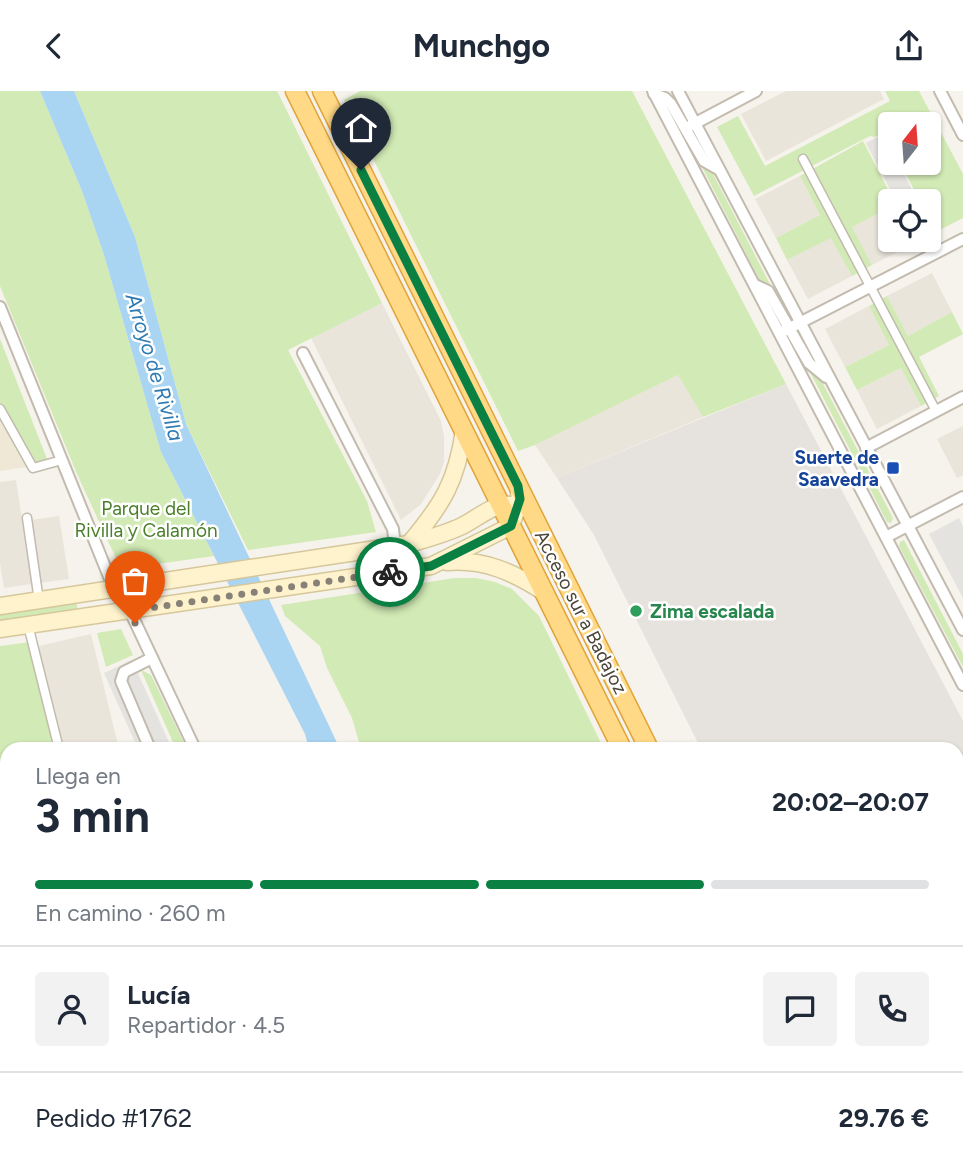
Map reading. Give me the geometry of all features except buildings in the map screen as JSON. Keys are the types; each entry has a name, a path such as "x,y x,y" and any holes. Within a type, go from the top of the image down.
{"highway":[{"name":"Acceso sur a Badajoz","path":"295,91 464,430 509,506 511,526 619,742"},
{"name":"Acceso sur a Badajoz","path":"328,93 535,521 646,742"}],"main road":[{"path":"402,545 436,511 454,479 464,430"},
{"path":"1,604 39,601 402,545 427,539 509,506 518,486"},
{"path":"509,506 535,521"},
{"path":"0,629 431,566 511,526"},
{"path":"438,563 464,561 493,565 544,591"}],"street":[{"path":"678,91 685,128 755,285 829,379 963,630"},
{"path":"685,128 756,91"},
{"path":"940,91 963,135"},
{"path":"653,92 718,169 886,537 962,682"},
{"path":"803,159 936,411"},
{"path":"790,328 963,239"},
{"path":"0,307 114,589"},
{"path":"303,353 402,545"},
{"path":"866,448 963,397"},
{"path":"0,409 33,468 62,460"},
{"path":"886,537 963,497"},
{"path":"27,518 39,601"},
{"path":"130,611 192,742"},
{"path":"28,625 57,742"},
{"path":"147,742 121,681 124,672 152,659"}],"shaded area":[{"path":"786,91 880,91 884,99 766,161 741,114"},
{"path":"878,137 878,166 866,143"},
{"path":"883,175 904,175 912,189 890,189"},
{"path":"800,176 820,215 776,238 755,199"},
{"path":"878,214 878,252 898,252 872,265 852,227"},
{"path":"832,237 852,276 808,299 787,260"},
{"path":"932,273 952,312 908,336 887,296"},
{"path":"382,303 441,421 444,436 444,462 440,474 421,504 401,520 311,338"},
{"path":"869,306 889,345 845,367 825,329"},
{"path":"901,368 921,406 877,429 857,390"},
{"path":"678,375 703,417 557,478 535,445"},
{"path":"786,384 963,721 963,742 698,742 594,535 557,478"},
{"path":"0,420 19,455 26,467 0,471"},
{"path":"963,426 963,475 957,478 937,439"},
{"path":"16,480 32,584 4,588 0,563 0,482"},
{"path":"59,516 69,579 40,583 31,520"},
{"path":"959,518 963,526 963,598 929,534"},
{"path":"91,634 117,742 58,742 35,647"},
{"path":"132,660 169,742 135,742 104,673"}],"green space":[{"name":"Parque del Rivilla y Calamón","path":"0,91 40,91 82,191 104,255 161,452 214,556 121,569 77,474 0,286"},
{"path":"74,91 277,91 382,303 288,350 367,501 376,532 248,550 186,424 135,237"},
{"path":"360,91 632,91 786,384 703,417 678,375 518,451 344,100"},
{"path":"885,91 919,91 930,112 878,112 878,136 870,136 754,196 717,127 738,116 765,166 890,101"},
{"path":"942,134 963,174 963,218 941,229 941,189 914,189 906,175 942,175"},
{"path":"863,141 878,175 881,175 888,189 878,189 878,214 852,227 872,265 852,276 831,238 787,260 776,238 820,215 800,176"},
{"path":"700,163 712,172 772,288 760,281"},
{"path":"887,296 908,336 952,312 963,334 919,357 939,396 921,406 901,368 857,390 845,367 889,345 869,306"},
{"name":"Parque del Rivilla y Calamón","path":"0,339 49,464 26,467 0,420"},
{"path":"808,368 819,376 893,518 891,523 887,522"},
{"path":"904,540 963,654 963,667 899,546"},
{"path":"455,578 476,578 512,589 539,616 601,742 359,742 352,718 327,668 320,646 285,616 281,605"},
{"path":"76,601 78,610 0,622 0,613"},
{"path":"121,629 133,655 106,667 97,633"},
{"path":"30,642 56,742 0,742 0,646"},
{"path":"141,670 151,675 184,742 173,742"}],"water":[{"name":"Arroyo de Rivilla","path":"40,91 74,91 135,237 186,424 337,742 307,742 161,452 104,255 82,191"}],"way so far":[{"path":"135,623 130,611 390,572"}],"place":[{"name":"Suerte de Saavedra","path":"893,468"},
{"name":"Zima escalada","path":"636,611"}],"route":[{"path":"361,170 518,486 520,499 516,518 511,526 431,566 390,572"}]}
